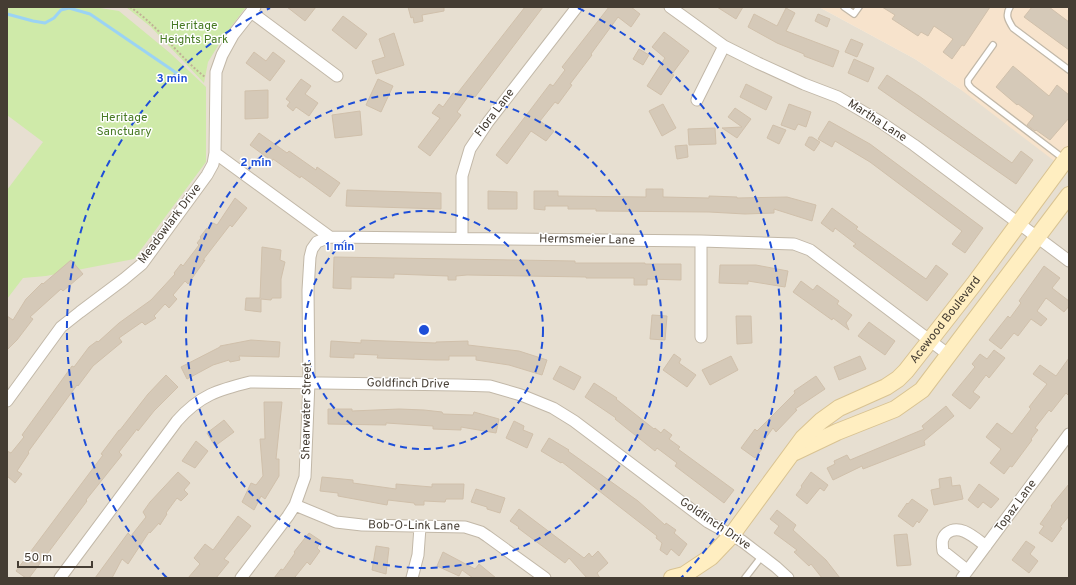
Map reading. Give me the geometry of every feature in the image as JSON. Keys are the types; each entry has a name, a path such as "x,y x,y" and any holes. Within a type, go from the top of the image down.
{"street":[{"name":"Flora Lane","path":"462,238 462,176 470,149 488,122 577,7"},
{"name":"Martha Lane","path":"670,7 724,46 804,84 838,97 879,121 1069,261"},
{"name":"Meadowlark Drive","path":"7,401 62,327 142,264 207,175 213,164 215,153 216,72 222,55 233,35 253,9"},
{"path":"253,9 337,76"},
{"path":"697,100 724,46"},
{"path":"215,153 330,237"},
{"name":"Acewood Boulevard","path":"672,578 684,574 711,557 731,536 803,438 821,421 840,408 886,387 898,379 917,359 1067,157"},
{"name":"Acewood Boulevard","path":"792,453 837,432 895,408 922,390 1069,195"},
{"name":"Hermsmeier Lane","path":"330,237 701,241 794,244 810,250 949,356"},
{"name":"Shearwater Street","path":"241,578 288,516 295,504 305,476 309,382 308,298 310,257 314,245 320,240 330,237"},
{"path":"701,241 701,337"},
{"name":"Goldfinch Drive","path":"60,578 189,408 221,389 250,382 490,386 542,403 574,421 708,522 742,541 788,578"},
{"name":"Topaz Lane","path":"964,574 1069,434"},
{"name":"Bob-O-Link Lane","path":"295,504 336,522 362,525 466,527 481,532 545,578"},
{"path":"412,578 418,555 420,527"},
{"path":"964,574 943,551 942,542 945,535 951,530 960,529 970,534 986,546"}],"lane":[{"path":"844,7 854,14 859,7"},
{"path":"1010,7 1007,11 1007,19 1013,28 1069,70"},
{"path":"993,45 968,80 968,84 971,88 1067,157"},
{"path":"745,578 762,556"}],"path":[{"path":"130,7 162,33 194,68 216,85"}],"shaded area":[{"path":"7,7 819,7 915,59 960,89 1069,155 1069,578 7,578"},
{"path":"819,7 1069,7 1069,155 1061,166 960,89 915,59"}],"green space":[{"name":"Heritage Sanctuary","path":"7,7 94,7 119,11 170,53 206,87 206,162 134,259 46,276 23,278 7,299 7,190 43,142 7,115"},
{"name":"Heritage Heights Park","path":"126,7 246,7 224,36 208,62 204,83 151,27"}],"building":[{"path":"287,7 316,7 305,21"},
{"path":"408,7 444,7 444,11 422,15 423,21 414,23"},
{"path":"525,7 543,7 475,97 470,94 457,112 461,115 430,156 418,147 440,118 432,113 439,104 443,107 453,93 456,95"},
{"path":"609,7 631,7 640,14 631,27 618,17 570,84 572,85 558,104 555,102 540,121 554,131 546,141 531,131 507,164 496,155 550,84 553,86 565,70 562,67"},
{"path":"717,7 743,7 736,19"},
{"path":"882,7 990,7 964,46 962,45 952,59 943,52 953,39 934,26 928,36 921,32 918,36 892,19 895,15"},
{"path":"1032,7 1049,7 1069,22 1069,50 1024,17"},
{"path":"786,8 795,13 786,31 839,51 833,67 804,56 804,54 777,43 748,27 754,14 777,26"},
{"path":"818,14 830,19 827,27 815,21"},
{"path":"343,16 367,34 356,49 332,30"},
{"path":"664,32 689,51 672,74 674,75 661,95 647,86 665,58 652,47"},
{"path":"394,33 404,65 376,74 372,61 385,57 379,39"},
{"path":"851,39 863,44 857,57 845,52"},
{"path":"639,49 649,55 643,65 633,59"},
{"path":"254,52 266,61 273,52 285,61 270,81 246,63"},
{"path":"854,59 874,68 868,82 848,73"},
{"path":"1013,66 1049,96 1057,85 1069,95 1069,118 1050,140 1027,125 1034,116 1018,104 1017,105 996,87"},
{"path":"887,75 919,96 1012,163 1021,151 1033,160 1016,184 878,88"},
{"path":"301,79 311,86 305,94 318,103 309,116 296,107 293,111 287,106 290,102 286,99"},
{"path":"378,79 393,86 381,112 366,105"},
{"path":"746,84 772,97 766,110 740,97"},
{"path":"268,90 268,118 245,119 245,91"},
{"path":"663,104 676,128 662,136 649,111"},
{"path":"789,104 811,112 806,127 798,124 795,130 781,125"},
{"path":"735,108 751,119 737,138 722,128 742,127 728,117"},
{"path":"360,111 362,135 335,138 332,115"},
{"path":"829,121 870,144 983,228 965,253 952,244 962,231 870,162 835,141 832,147 818,139"},
{"path":"773,125 786,130 779,144 767,138"},
{"path":"715,128 716,144 689,145 688,129"},
{"path":"259,133 287,153 289,151 316,170 317,167 340,183 330,197 301,176 300,178 273,159 272,161 250,145"},
{"path":"809,137 812,137 820,142 814,151 805,145"},
{"path":"687,145 688,157 677,159 675,146"},
{"path":"646,189 663,189 663,197 787,197 816,205 812,221 774,209 774,213 745,214 709,212 596,211 596,209 568,209 568,206 545,206 545,210 534,209 534,191 558,191 558,196 646,197"},
{"path":"347,190 441,193 441,209 346,206"},
{"path":"488,191 517,192 517,209 488,209"},
{"path":"235,198 247,208 232,227 230,225 203,260 205,260 188,284 185,281 173,295 177,299 169,308 165,304 154,316 156,318 145,325 142,322 119,338 122,342 93,366 78,386 77,385 28,452 29,453 17,471 22,474 15,483 7,476 7,451 11,453 24,437 22,435 72,366 74,367 89,347 97,341 98,342 119,323 151,300 175,274 174,273 181,264 183,266 199,245 197,243 207,228 208,230 213,223 217,225"},
{"path":"832,208 858,227 856,229 926,279 936,265 948,274 927,301 853,246 856,244 835,228 833,232 821,223"},
{"path":"262,247 281,250 280,260 285,262 281,279 281,298 272,298 271,300 261,299 261,312 245,310 246,298 260,298"},
{"path":"334,257 681,264 681,280 647,279 647,285 634,285 634,278 467,275 456,276 456,280 448,280 448,276 394,274 394,278 351,277 351,289 333,288"},
{"path":"71,260 83,274 63,291 61,289 30,317 33,319 17,340 7,350 7,316 13,320 26,299 42,283 43,284"},
{"path":"720,265 756,265 788,271 785,287 748,281 748,284 719,283"},
{"path":"1044,266 1060,278 1052,288 1069,301 1069,306 1064,312 1046,298 1037,311 1047,319 1041,326 1031,319 1018,336 1014,333 1001,349 989,340 1008,316 1010,318 1021,303 1019,301"},
{"path":"801,281 813,290 817,285 839,301 837,304 852,315 846,323 849,330 833,318 832,320 793,292"},
{"path":"652,315 667,316 665,340 650,339"},
{"path":"736,316 751,316 752,343 737,344"},
{"path":"869,322 895,341 885,355 858,336"},
{"path":"251,340 280,342 279,357 239,356 240,360 230,362 229,360 213,365 187,379 181,367 220,346"},
{"path":"361,340 436,343 468,341 468,345 519,351 547,360 542,375 509,365 476,360 476,356 449,356 449,360 377,358 378,355 354,354 354,358 330,357 331,341 361,343"},
{"path":"994,350 1005,358 989,378 986,375 973,392 980,397 970,409 952,395 975,367 972,364 980,354 987,359"},
{"path":"674,354 681,359 679,363 696,375 687,387 663,370"},
{"path":"731,356 738,370 710,385 702,370"},
{"path":"860,356 866,369 839,380 834,367"},
{"path":"1069,358 1069,396 1066,393 1051,412 1049,410 1035,428 1038,430 1031,439 1032,440 1012,467 1010,466 1004,474 990,463 1001,449 986,437 997,423 1012,434 1031,409 1029,407 1047,384 1033,374 1040,365 1056,376"},
{"path":"560,366 581,377 574,390 553,379"},
{"path":"166,375 178,387 154,411 138,431 137,429 119,452 122,455 86,500 87,501 29,578 26,578 16,571 103,455 101,454 119,430 148,394"},
{"path":"816,376 825,389 795,409 797,410 776,432 773,428 759,447 762,449 755,458 741,448 755,429 757,431 795,393 794,391"},
{"path":"594,383 617,398 616,399 654,429 655,428 661,433 664,429 672,435 669,439 680,447 678,449 734,490 724,503 675,466 677,463 657,448 655,451 615,419 616,418 585,397"},
{"path":"264,402 282,402 276,459 279,459 279,476 265,499 261,496 254,510 242,502 251,483 256,485 263,476 260,439 265,439"},
{"path":"946,406 954,416 924,441 925,445 863,469 862,466 833,480 827,468 835,464 834,461 847,455 850,460 924,429 922,426"},
{"path":"328,409 352,409 352,411 399,409 424,410 442,412 443,414 473,415 474,412 499,419 496,433 461,427 461,430 433,429 433,426 386,423 386,425 328,424"},
{"path":"224,420 234,432 215,446 207,433"},
{"path":"514,421 524,426 523,430 533,434 527,448 506,438"},
{"path":"549,438 569,450 568,451 638,501 665,525 666,523 676,530 674,533 687,544 679,556 671,549 667,555 660,550 662,543 656,538 657,536 562,462 561,463 541,451"},
{"path":"196,441 208,451 195,468 182,461"},
{"path":"178,472 190,483 184,490 188,494 181,501 177,498 166,513 167,514 160,525 159,523 150,533 149,532 128,564 122,559 112,578 95,578 128,533 131,536 146,517 143,512 150,502"},
{"path":"811,472 828,485 824,491 820,488 807,504 796,495"},
{"path":"322,477 353,480 353,483 396,489 396,484 432,487 432,484 464,484 463,499 446,499 445,502 424,501 424,505 415,505 414,503 388,500 387,505 338,496 338,493 320,491"},
{"path":"951,477 952,486 960,485 963,499 934,505 931,490 940,488 939,479"},
{"path":"979,484 999,499 991,508 983,502 978,508 968,500"},
{"path":"1069,484 1069,516 1060,527 1062,528 1052,542 1039,533 1044,526 1040,524 1052,507 1051,506"},
{"path":"476,489 505,498 500,513 471,502"},
{"path":"912,499 928,510 919,523 917,521 913,527 898,516 907,503 908,504"},
{"path":"519,509 584,558 589,553 592,557 598,551 608,563 597,573 600,578 587,578 569,558 565,563 518,528 519,527 510,521"},
{"path":"777,510 796,525 793,530 826,560 840,578 822,578 811,564 809,566 794,552 797,550 774,533 779,526 770,519"},
{"path":"238,516 251,526 224,559 229,562 216,578 188,578 200,564 194,558 205,544 213,550"},
{"path":"309,533 321,541 317,548 320,551 310,565 307,562 295,577 297,578 274,578 281,569 283,570 295,553 294,552"},
{"path":"907,534 911,565 897,566 894,535"},
{"path":"1026,541 1035,547 1030,554 1038,561 1029,573 1012,560"},
{"path":"376,546 389,548 386,574 372,570"},
{"path":"443,552 475,569 479,564 496,578 473,578 462,570 459,576 437,566"}],"waterway":[{"path":"7,14 45,23 54,18 61,10 69,8 90,14 181,76"}]}
